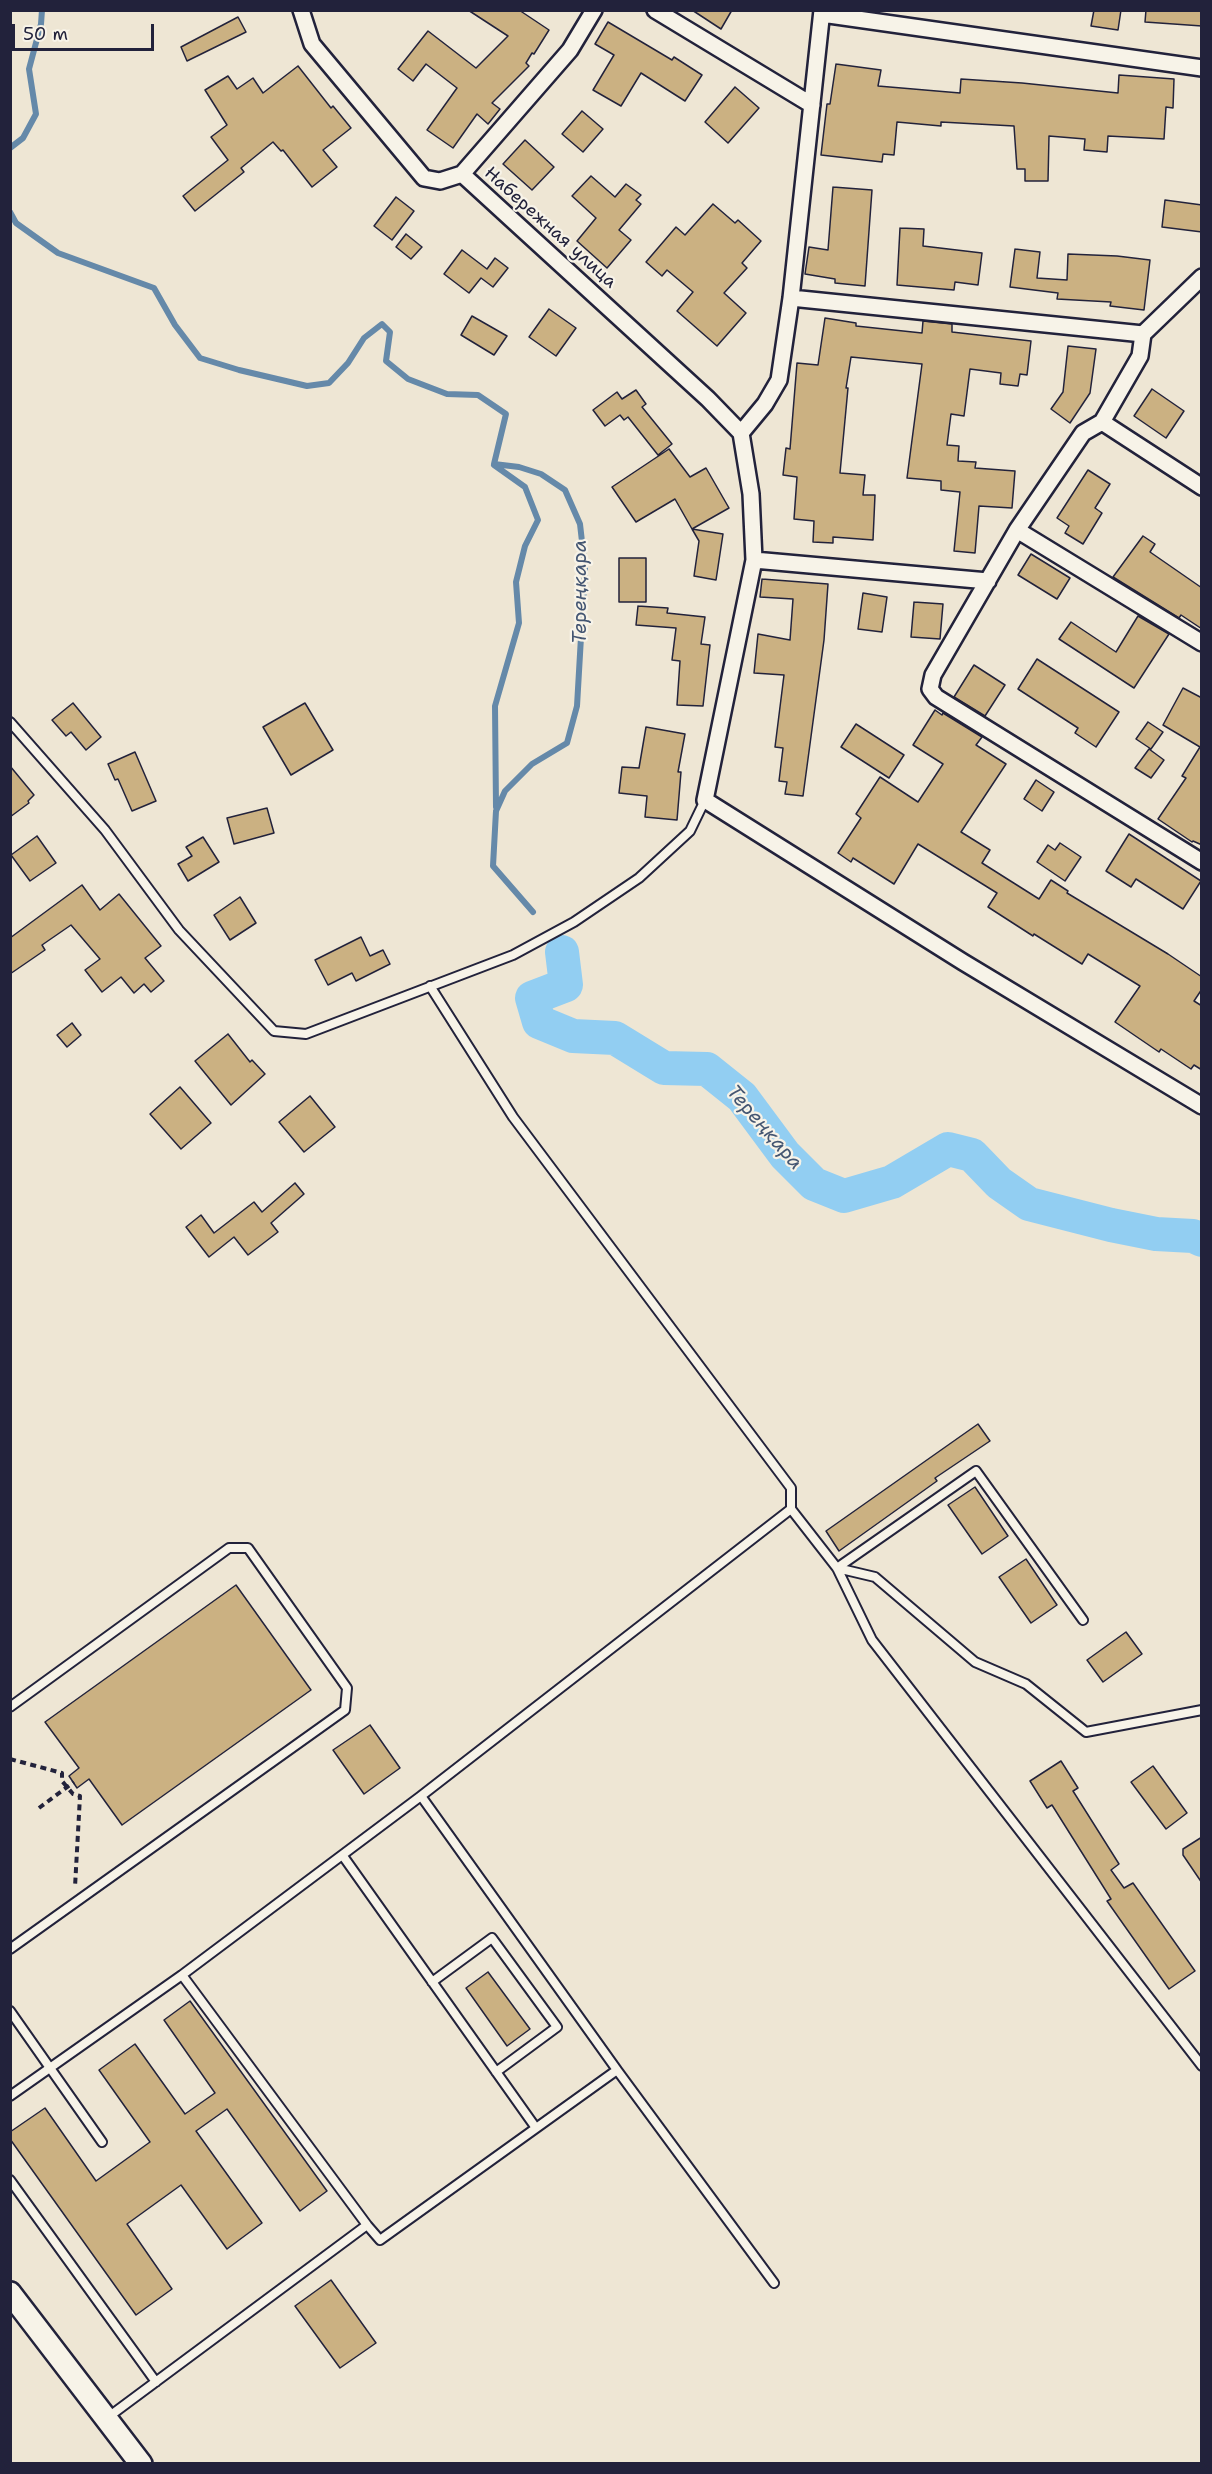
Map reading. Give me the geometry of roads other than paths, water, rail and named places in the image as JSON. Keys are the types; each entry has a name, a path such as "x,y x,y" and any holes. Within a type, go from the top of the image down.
{"street":[{"name":"Набережная улица","path":"301,10 312,44 424,178 440,181 462,174 699,391 741,433"},
{"path":"462,174 570,50 594,10"},
{"path":"655,10 812,105"},
{"path":"1202,68 822,12 791,298 779,380 765,404 741,433 751,494 754,560 705,800 963,962 1202,1106"},
{"path":"1202,277 1143,334 1140,356 1102,422 1083,433 1017,530 933,675 930,689 936,697 1202,862"},
{"path":"791,298 1143,334"},
{"path":"1102,422 1202,487"},
{"path":"1017,530 1202,643"},
{"path":"754,560 988,581"},
{"path":"10,2293 141,2463"}],"lane":[{"path":"10,722 105,830 178,930 274,1031 306,1034 513,955 574,922 630,884 690,831 705,800"},
{"path":"430,986 513,1117 791,1488 791,1509 837,1568 872,1640 1202,2066"},
{"path":"837,1568 975,1471 1083,1620"},
{"path":"10,2096 182,1975 343,1856 791,1509"},
{"path":"10,1707 230,1548 248,1548 347,1688 345,1710 10,1949"},
{"path":"837,1568 875,1577 975,1662 1026,1684 1086,1732 1202,1710"},
{"path":"421,1796 617,2070 774,2283"},
{"path":"343,1856 536,2128"},
{"path":"432,1982 492,1938 557,2027 496,2072"},
{"path":"182,1975 380,2240 617,2070"},
{"path":"10,2011 102,2142"},
{"path":"10,2180 156,2382"},
{"path":"106,2419 367,2225"}],"waterway":[{"name":"Тереңқара","path":"10,148 23,138 36,114 29,69 41,24 42,10"},
{"name":"Тереңқара","path":"10,212 16,223 58,253 154,288 175,325 200,358 239,370 307,386 329,383 348,363 364,338 382,324 390,332 386,361 408,379 447,394 478,395 506,414 494,464 519,467 541,474 565,490 580,524 585,568 577,706 567,743 532,764 505,791 496,811 493,866 533,912"},
{"path":"494,465 525,487 538,520 525,546 516,582 519,623 495,706 496,807"},
{"name":"Тереңқара","path":"562,952 566,985 532,998 539,1022 573,1036 615,1038 664,1068 707,1069 742,1097 785,1155 814,1184 844,1196 892,1182 948,1149 972,1155 999,1183 1029,1204 1111,1225 1156,1234 1193,1236 1202,1240"}]}
